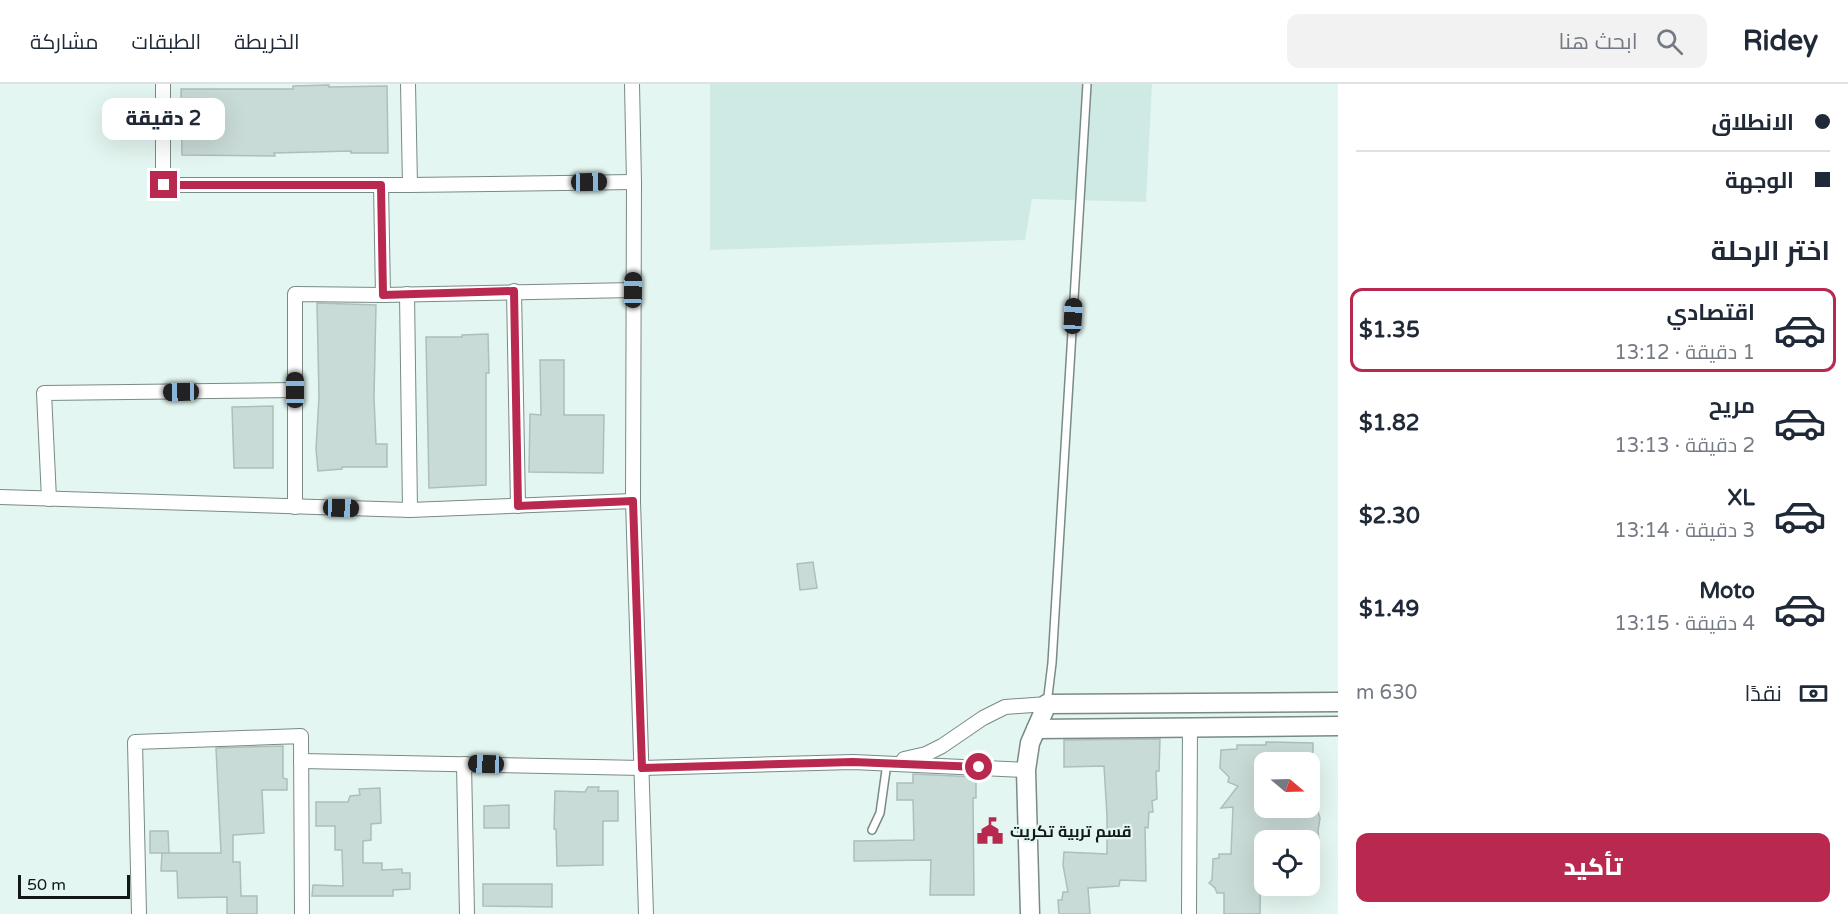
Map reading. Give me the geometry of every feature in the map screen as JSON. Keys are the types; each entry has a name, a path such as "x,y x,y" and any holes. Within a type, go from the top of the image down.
{"street":[{"path":"163,84 164,185 634,182"},
{"path":"408,84 410,185"},
{"path":"632,84 633,501 646,914"},
{"path":"381,185 383,295"},
{"path":"295,507 295,294 383,295 633,290"},
{"path":"514,291 518,506"},
{"path":"407,294 410,510"},
{"path":"49,499 44,393 295,390"},
{"path":"0,497 410,510 633,501"},
{"path":"887,763 926,754 1005,707 1047,704 1338,702"},
{"path":"1030,914 1026,770 1030,742 1047,704"},
{"path":"1036,729 1338,726"},
{"path":"1189,914 1190,727"},
{"path":"139,914 135,742 301,736 302,914"},
{"path":"301,761 642,768 887,763 1026,770"},
{"path":"464,764 467,914"}],"lane":[{"path":"1047,704 1052,663 1087,84"},
{"path":"872,830 880,813 887,763"}],"shaded area":[{"path":"710,84 1152,84 1146,202 1032,199 1025,240 710,250"}],"building":[{"path":"329,85 329,87 387,86 388,153 351,153 351,151 274,153 275,156 182,155 181,89 293,89 293,86"},
{"path":"317,303 376,305 374,398 376,444 387,444 387,467 342,467 342,469 318,471 316,449 319,397"},
{"path":"488,334 486,485 429,488 426,337"},
{"path":"540,360 564,360 564,415 604,415 603,473 529,472 530,414 541,415"},
{"path":"273,406 273,468 234,468 232,407"},
{"path":"813,562 817,588 800,590 797,564"},
{"path":"1160,739 1159,771 1156,771 1157,799 1152,801 1153,812 1149,812 1148,828 1145,827 1146,881 1120,880 1119,886 1088,888 1090,914 1059,914 1058,900 1062,900 1063,892 1068,892 1063,865 1064,852 1107,854 1104,766 1064,767 1064,740"},
{"path":"1266,742 1313,743 1313,752 1254,752 1254,818 1320,818 1318,830 1254,830 1254,896 1260,896 1260,914 1224,914 1224,893 1217,893 1209,883 1212,880 1213,859 1219,858 1219,854 1231,854 1233,807 1221,808 1238,786 1228,782 1229,777 1220,768 1221,750 1237,749 1237,745 1266,745"},
{"path":"283,746 283,778 287,779 287,790 262,790 264,833 233,835 233,862 240,862 241,896 257,896 257,914 227,914 227,897 178,898 177,871 161,871 162,853 150,853 150,831 168,831 169,853 221,853 216,748"},
{"path":"913,774 976,777 976,798 973,798 974,895 930,895 931,860 854,861 854,841 914,840 913,800 897,800 897,783 913,783"},
{"path":"588,787 599,787 598,791 618,791 618,821 603,821 603,865 557,866 556,829 554,829 555,791 585,792"},
{"path":"380,788 381,823 371,824 371,840 363,841 363,863 382,863 382,870 402,869 402,873 410,873 410,889 393,890 393,896 312,896 313,885 343,886 342,850 335,850 335,826 316,826 316,802 348,802 350,796 360,795 359,789"},
{"path":"509,805 509,828 484,828 484,806"},
{"path":"483,884 552,884 552,907 483,906"}],"place":[{"name":"قسم تربية تكريت","path":"990,831"}],"route":[{"path":"164,185 381,185 383,295 514,291 518,506 633,501 642,768 853,762 979,767"}]}
